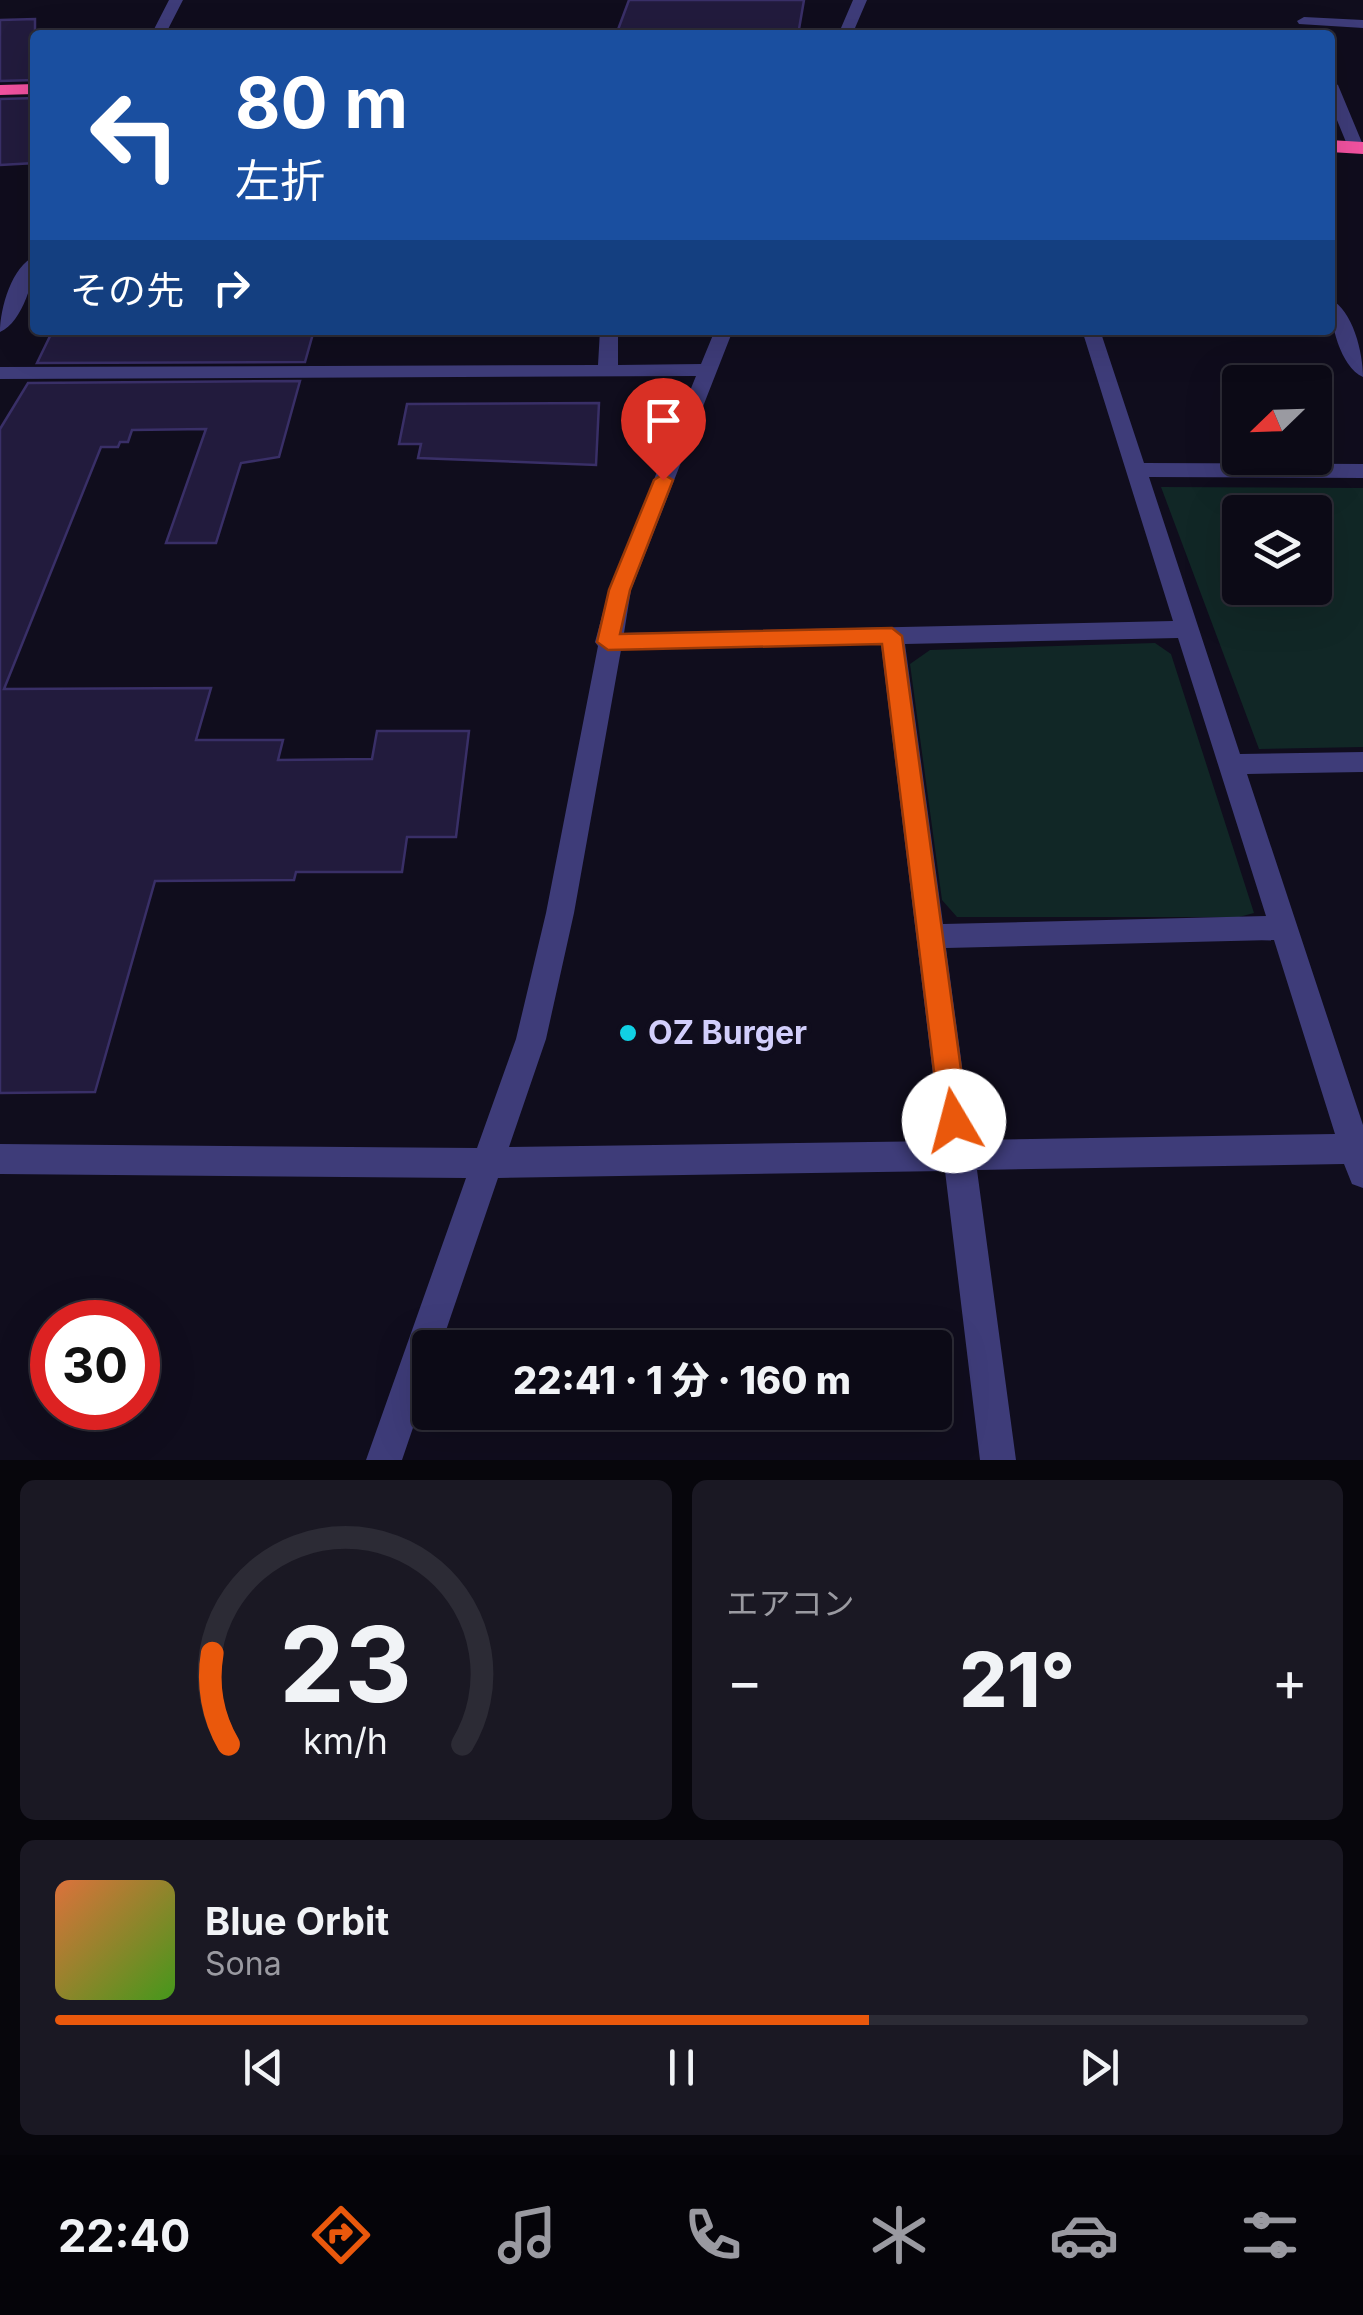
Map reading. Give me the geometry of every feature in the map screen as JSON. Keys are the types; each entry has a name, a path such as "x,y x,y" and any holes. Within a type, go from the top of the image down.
{"highway":[{"path":"0,90 30,89"}],"street":[{"path":"161,30 176,0"},
{"path":"847,30 860,0"},
{"path":"1304,22 1363,24"},
{"path":"1335,96 1359,148"},
{"path":"0,326 30,271"},
{"path":"1335,315 1363,371"},
{"path":"608,370 609,335"},
{"path":"384,1460 530,1039 548,967 620,590 722,335"},
{"path":"0,1159 485,1162 1360,1157 1093,335"},
{"path":"0,373 707,370"},
{"path":"1136,470 1363,471"},
{"path":"608,642 1187,629"},
{"path":"892,636 998,1460"},
{"path":"1232,764 1363,762"},
{"path":"930,936 1284,928"}],"green space":[{"path":"1161,487 1363,488 1363,747 1259,749"},
{"path":"1155,643 1171,654 1254,913 1239,917 957,917 942,900 910,664 930,650"}],"building":[{"path":"629,0 804,0 799,30 618,30"},
{"path":"35,19 35,30 30,30 30,80 0,81 0,20"},
{"path":"30,98 30,163 0,165 0,99"},
{"path":"51,335 313,335 305,362 37,363"},
{"path":"300,381 279,457 241,463 216,543 166,543 206,429 132,430 128,442 120,442 118,447 101,447 4,689 211,688 196,740 283,740 278,760 372,759 377,731 469,731 456,837 407,837 402,872 296,872 294,880 155,881 95,1092 0,1093 0,429 28,383"},
{"path":"599,403 596,465 418,458 421,444 399,444 407,404"}],"place":[{"name":"OZ Burger","path":"628,1033"}],"route":[{"path":"663,480 620,590 608,642 892,636 954,1121"}]}
